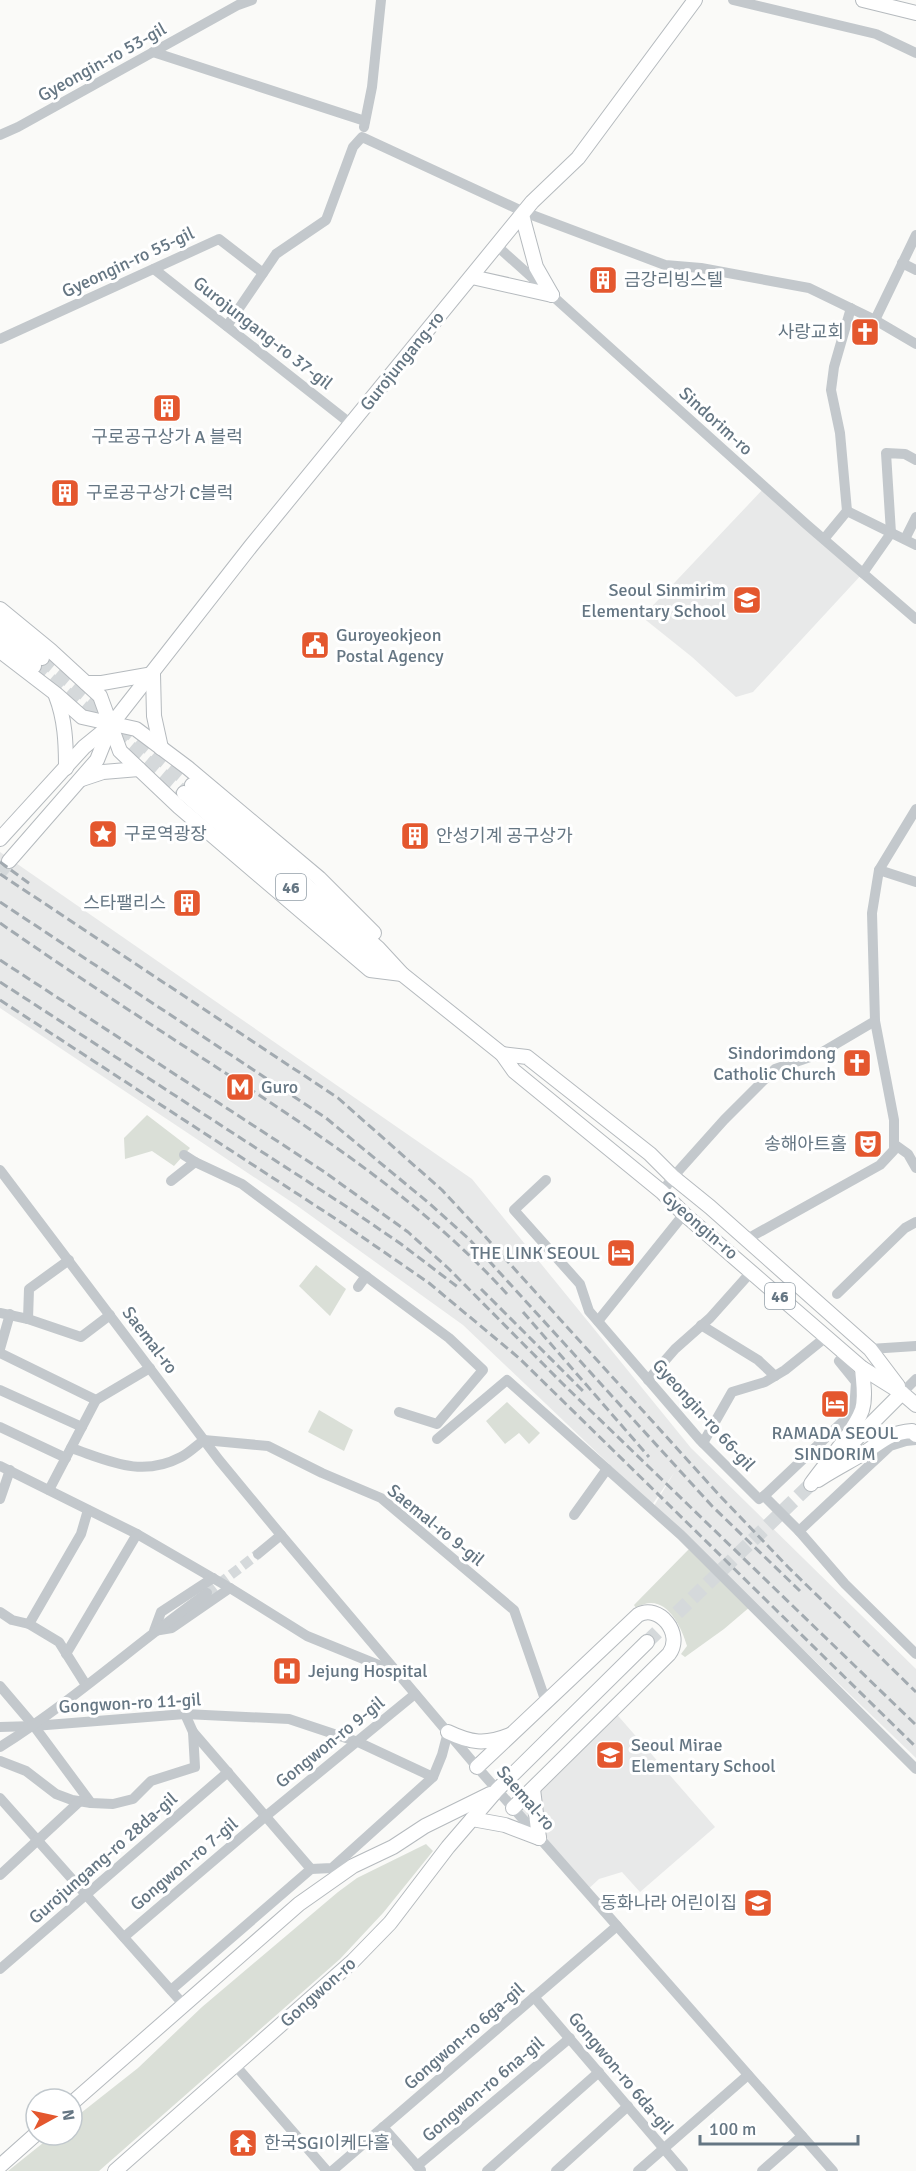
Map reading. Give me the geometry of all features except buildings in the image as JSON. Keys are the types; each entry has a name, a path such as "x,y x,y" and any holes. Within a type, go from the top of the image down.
{"main road":[{"name":"Gurojungang-ro","path":"0,839 84,747 111,725 251,546 523,214 578,158 695,0"},
{"path":"863,0 916,13"},
{"path":"523,214 537,267 552,295"},
{"path":"472,277 552,295"},
{"path":"0,609 100,696 120,751 179,807 370,970 402,974"},
{"path":"0,623 38,662 0,638"},
{"path":"0,651 82,717 136,729 188,768 319,878 382,941 402,974"},
{"path":"86,683 102,683 153,674 154,716 161,748"},
{"path":"56,694 64,724 66,768"},
{"name":"Gurojungang-ro","path":"9,861 97,760 111,725"},
{"path":"80,779 103,772 139,769"},
{"name":"Gyeongin-ro","path":"188,789 369,955 402,974 502,1054 514,1071 662,1192 684,1214 845,1354 916,1405"},
{"name":"Gyeongin-ro","path":"502,1054 527,1057 650,1154 673,1177 747,1239 870,1349 902,1393"},
{"path":"811,1484 862,1410 865,1390 862,1368"},
{"path":"811,1484 902,1393"},
{"path":"811,1484 867,1451 881,1439 900,1432 912,1431 916,1435"},
{"path":"477,1767 638,1615 647,1611 664,1620 671,1627 675,1641 669,1654 513,1809"},
{"name":"Gongwon-ro","path":"115,2171 353,1961 390,1923 448,1847 497,1790 647,1642"},
{"path":"448,1732 467,1741 483,1742 514,1733"},
{"path":"472,1819 505,1825 539,1838 533,1789"},
{"name":"Gongwon-ro","path":"84,2092 299,1904 325,1884 354,1866 393,1847 425,1826 497,1790"},
{"path":"0,2166 24,2145"}],"street":[{"name":"Gyeongin-ro 53-gil","path":"0,135 238,5 252,0"},
{"path":"227,326 276,254 326,220 353,147 362,137 372,87 381,0"},
{"path":"733,0 876,34 916,53"},
{"path":"153,52 365,121"},
{"path":"362,137 523,214 665,265 701,268 809,288 875,320 916,344"},
{"path":"875,320 916,235"},
{"name":"Gyeongin-ro 55-gil","path":"0,339 219,239 263,273"},
{"name":"Sindorim-ro","path":"497,246 862,573 915,615"},
{"path":"902,263 916,270"},
{"name":"Gurojungang-ro 37-gil","path":"154,269 351,424"},
{"path":"824,539 847,512 840,433 831,390 834,367 851,308"},
{"path":"862,573 891,533 886,453 905,454 916,460"},
{"path":"847,512 916,545"},
{"path":"905,539 916,517"},
{"path":"916,809 879,870 872,914 875,1020 894,1120 894,1144 908,1154 916,1168"},
{"path":"879,870 916,882"},
{"path":"662,1192 724,1120 775,1069 819,1054 875,1020"},
{"name":"Gyeongin-ro","path":"747,1239 880,1165 894,1150 894,1144"},
{"path":"184,1155 242,1184 449,1338 483,1370 437,1424 399,1412"},
{"path":"171,1181 195,1162"},
{"name":"Saemal-ro","path":"1,1174 69,1260 204,1440 281,1535 513,1809 833,2171"},
{"name":"Gyeongin-ro 66-gil","path":"546,1180 514,1210 580,1284 590,1311 703,1443 759,1499 764,1496 845,1584 916,1654"},
{"path":"598,1321 684,1214"},
{"path":"837,1294 905,1228 916,1222"},
{"path":"28,1319 29,1289 69,1260"},
{"path":"648,1380 675,1348 710,1318 752,1271"},
{"path":"358,1287 366,1275"},
{"path":"96,1400 0,1351 5,1334 5,1313 81,1337 110,1315"},
{"path":"700,1325 758,1360 775,1376"},
{"path":"703,1443 732,1392 765,1382 826,1337"},
{"path":"870,1349 916,1346"},
{"path":"764,1496 855,1411 856,1383 838,1361 845,1354"},
{"path":"49,1490 96,1400 150,1368"},
{"path":"902,1393 916,1379"},
{"path":"438,1439 507,1380 681,1535 916,1769"},
{"path":"0,1390 82,1427"},
{"path":"0,1427 66,1458"},
{"path":"71,1448 129,1467 149,1467 181,1457 204,1440"},
{"name":"Saemal-ro 9-gil","path":"204,1440 268,1446 322,1473 381,1498 514,1610 546,1702"},
{"path":"799,1532 890,1446 916,1440"},
{"path":"0,1499 5,1468 136,1534 307,1636 398,1674"},
{"path":"574,1515 607,1469"},
{"path":"29,1624 81,1534 88,1510"},
{"path":"66,1654 136,1534"},
{"path":"258,1554 281,1535"},
{"path":"154,1631 161,1612 213,1578"},
{"path":"154,1631 172,1628 230,1588"},
{"path":"0,1747 34,1726 154,1631 207,1593"},
{"path":"0,1612 12,1620 29,1624 59,1642 86,1685"},
{"path":"0,1686 34,1726 86,1802"},
{"name":"Gongwon-ro 9-gil","path":"266,1816 415,1694"},
{"path":"184,1714 193,1732 311,1869"},
{"name":"Gongwon-ro 11-gil","path":"0,1726 34,1726 184,1714 288,1719 358,1742 433,1777"},
{"path":"0,1761 26,1771 56,1794 86,1802 113,1804 132,1799 151,1781 195,1767 193,1732"},
{"path":"171,1990 311,1869 332,1868 433,1777 448,1732"},
{"name":"Gurojungang-ro 28da-gil","path":"0,1969 228,1772"},
{"name":"Gongwon-ro 7-gil","path":"0,1798 184,2005"},
{"path":"0,1875 86,1802"},
{"name":"Gongwon-ro 7-gil","path":"124,1937 266,1816"},
{"name":"Gongwon-ro 6ga-gil","path":"332,2171 616,1926"},
{"name":"Gongwon-ro 6da-gil","path":"534,1996 683,2171"},
{"name":"Gongwon-ro 6na-gil","path":"383,2127 419,2168 570,2038"},
{"path":"236,2065 327,2171"},
{"path":"487,2171 599,2072"},
{"path":"638,2171 748,2075"},
{"path":"556,2171 628,2106"},
{"path":"762,2171 802,2136"}],"shaded area":[{"name":"Seoul Sinmirim Elementary School","path":"765,487 863,573 753,692 736,697 692,657 642,617"},
{"path":"0,852 472,1179 691,1448 916,1669 916,1758 654,1506 674,1473 652,1505 463,1325 296,1205 0,1008"},
{"path":"147,1115 190,1148 174,1166 152,1151 125,1159 124,1138"},
{"path":"316,1265 346,1289 330,1316 299,1286"},
{"path":"507,1402 540,1433 529,1444 519,1433 505,1444 486,1421"},
{"path":"319,1410 353,1430 344,1451 308,1432"},
{"path":"690,1548 751,1606 685,1657 681,1654 687,1646 670,1612 655,1603 636,1608 634,1605"},
{"name":"Seoul Mirae Elementary School","path":"613,1710 715,1827 640,1892 622,1872 599,1879 586,1891 513,1808"},
{"path":"426,1844 433,1851 383,1913 340,1959 99,2171 8,2171 38,2147 84,2147 84,2111 138,2068 202,2007 357,1878"}],"tunnel":[{"path":"42,658 192,785"},
{"path":"34,666 184,793"},
{"path":"0,872 9,861"},
{"path":"647,1642 811,1484"},
{"path":"207,1593 258,1554"}],"railway":[{"path":"0,862 30,884"},
{"path":"0,874 338,1098 442,1190 721,1497 788,1567 916,1692"},
{"path":"0,902 326,1118 430,1204 470,1240 712,1506 800,1591"},
{"path":"0,923 267,1100 376,1176 444,1232 507,1294"},
{"path":"0,960 323,1171 408,1232 449,1269 562,1383 916,1725"},
{"path":"0,982 347,1207 459,1288"},
{"path":"0,1000 339,1221 429,1283 519,1358 916,1747"},
{"path":"481,1289 583,1391"},
{"path":"523,1312 649,1457"}],"place":[{"name":"금강리빙스텔","path":"603,280"},
{"name":"사랑교회","path":"865,332"},
{"name":"구로공구상가 A 블럭","path":"167,408"},
{"name":"구로공구상가 C블럭","path":"65,493"},
{"name":"Seoul Sinmirim Elementary School","path":"747,600"},
{"name":"Guroyeokjeon Postal Agency","path":"315,645"},
{"name":"구로역광장","path":"103,834"},
{"name":"안성기계 공구상가","path":"415,836"},
{"name":"스타팰리스","path":"187,903"},
{"name":"Sindorimdong Catholic Church","path":"857,1063"},
{"name":"Guro","path":"240,1087"},
{"name":"송해아트홀","path":"868,1144"},
{"name":"THE LINK SEOUL","path":"621,1253"},
{"name":"RAMADA SEOUL SINDORIM","path":"835,1404"},
{"name":"Jejung Hospital","path":"287,1671"},
{"name":"Seoul Mirae Elementary School","path":"610,1755"},
{"name":"동화나라 어린이집","path":"758,1903"},
{"name":"한국SGI이케다홀","path":"243,2143"}]}
